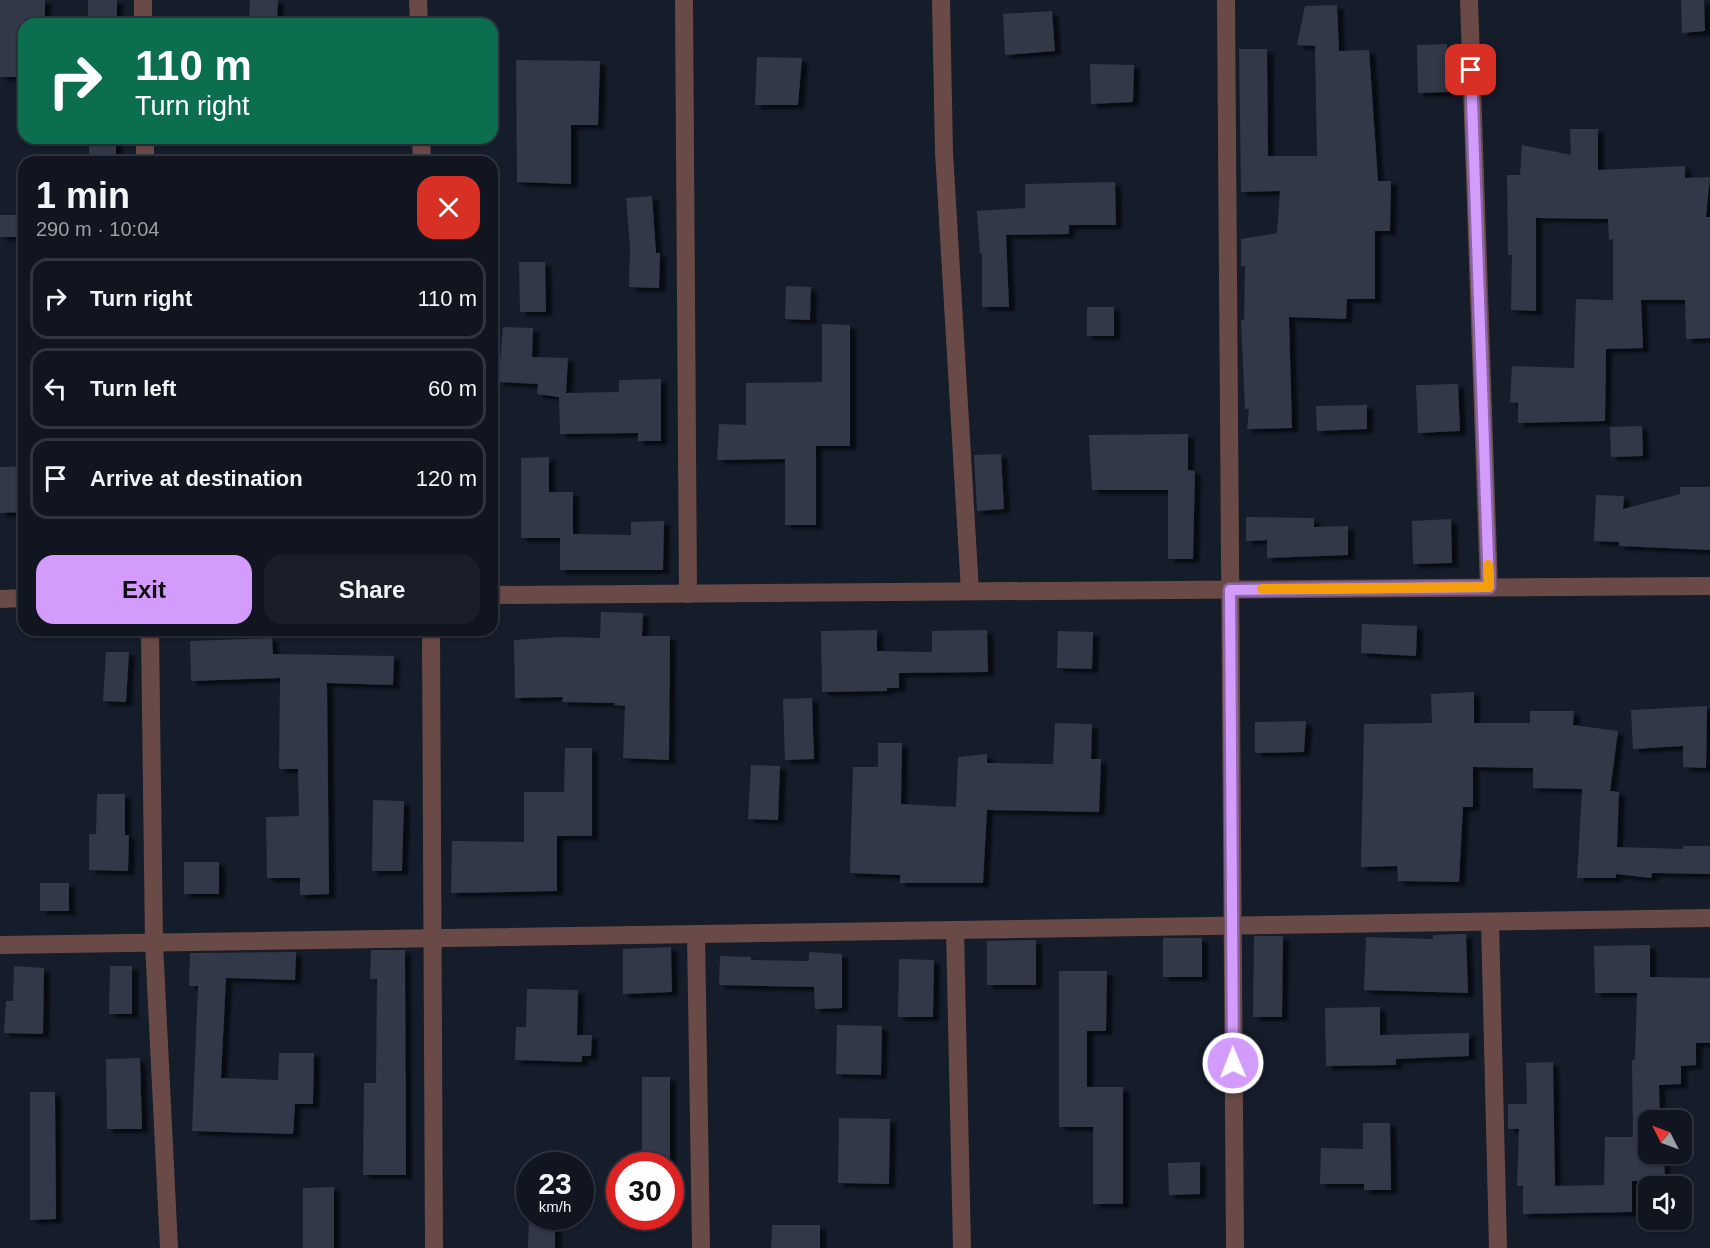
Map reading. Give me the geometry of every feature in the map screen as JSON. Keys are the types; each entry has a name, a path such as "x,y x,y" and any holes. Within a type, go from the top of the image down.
{"street":[{"path":"143,0 143,18"},
{"path":"418,0 419,18"},
{"path":"684,0 688,594"},
{"path":"941,0 944,152 970,591"},
{"path":"1226,0 1235,1248"},
{"path":"1469,0 1489,587"},
{"path":"498,595 1710,586"},
{"path":"0,598 18,598"},
{"path":"150,636 154,943 169,1248"},
{"path":"431,636 434,1248"},
{"path":"0,945 1710,918"},
{"path":"1490,922 1498,1248"},
{"path":"955,930 962,1248"},
{"path":"696,934 701,1248"}],"building":[{"path":"0,0 45,0 45,18 18,18 18,77 0,77"},
{"path":"88,0 117,0 117,18 88,18"},
{"path":"250,0 278,0 277,18 249,18"},
{"path":"1681,0 1704,0 1705,31 1682,33"},
{"path":"1337,5 1339,51 1369,50 1378,181 1391,181 1390,231 1375,231 1375,299 1347,299 1346,319 1289,317 1292,428 1247,429 1249,409 1245,409 1241,320 1244,320 1245,266 1241,266 1241,239 1277,233 1280,191 1241,192 1239,49 1267,49 1268,156 1317,156 1315,46 1297,45 1305,6"},
{"path":"1052,11 1055,51 1005,55 1003,14"},
{"path":"1447,44 1449,92 1418,93 1417,45"},
{"path":"757,57 802,58 798,105 755,105"},
{"path":"516,60 600,61 598,125 571,125 571,184 517,182"},
{"path":"1090,64 1134,65 1133,102 1091,104"},
{"path":"1570,129 1598,129 1598,170 1685,166 1685,178 1710,177 1706,217 1710,217 1710,338 1686,339 1685,300 1641,300 1643,348 1606,349 1605,421 1518,423 1518,403 1510,402 1512,366 1574,368 1576,299 1613,300 1613,239 1609,240 1608,219 1536,218 1536,311 1511,310 1512,255 1508,255 1507,175 1520,175 1522,145 1571,155"},
{"path":"89,144 116,144 116,156 89,156"},
{"path":"1115,182 1116,225 1069,225 1069,234 1006,235 1009,307 982,307 982,253 980,254 977,211 1025,208 1025,184"},
{"path":"652,196 656,253 660,253 659,288 629,287 630,248 626,198"},
{"path":"0,215 18,215 18,237 0,237"},
{"path":"519,262 545,262 546,312 520,312"},
{"path":"786,286 811,287 810,320 785,319"},
{"path":"1087,307 1114,307 1114,336 1087,336"},
{"path":"822,324 850,325 850,446 816,446 816,525 785,525 785,459 717,460 719,424 746,425 746,383 822,382"},
{"path":"503,327 533,328 532,357 568,358 566,393 619,392 619,380 661,379 661,441 638,441 638,433 560,434 559,397 537,394 538,384 498,382"},
{"path":"1458,384 1460,431 1418,433 1416,385"},
{"path":"1367,405 1367,429 1317,431 1316,406"},
{"path":"1642,426 1643,456 1611,457 1610,427"},
{"path":"1188,434 1188,470 1195,471 1193,559 1168,559 1168,490 1092,490 1089,435"},
{"path":"1001,454 1004,509 977,511 974,455"},
{"path":"549,457 549,492 573,492 573,534 631,535 631,522 664,521 663,570 560,570 560,538 521,538 521,458"},
{"path":"18,466 18,512 0,513 0,467"},
{"path":"1680,487 1710,487 1710,550 1619,546 1619,542 1594,541 1596,495 1624,496 1623,509 1680,494"},
{"path":"1246,517 1314,518 1314,527 1348,526 1348,555 1267,558 1267,540 1246,541"},
{"path":"1451,519 1452,563 1413,564 1412,521"},
{"path":"601,612 643,613 642,636 670,636 669,760 623,758 625,706 614,705 615,703 562,702 563,697 515,698 514,640 559,637 600,638"},
{"path":"1362,624 1417,626 1416,656 1361,653"},
{"path":"877,630 877,651 932,652 932,631 987,630 988,672 899,673 899,688 887,688 887,691 822,692 821,631"},
{"path":"1058,631 1093,632 1092,669 1057,668"},
{"path":"272,638 273,654 394,656 393,685 327,683 329,894 300,895 300,878 267,878 266,817 299,816 298,769 279,769 280,678 191,681 190,641"},
{"path":"106,652 129,652 126,702 103,701"},
{"path":"1474,692 1474,723 1530,723 1530,711 1574,711 1573,725 1618,731 1610,791 1619,792 1617,847 1683,849 1683,846 1710,846 1710,874 1652,873 1651,878 1616,874 1616,878 1577,878 1582,789 1533,788 1533,768 1473,767 1473,807 1463,807 1459,882 1398,881 1397,866 1361,867 1364,724 1432,723 1431,694"},
{"path":"812,698 814,759 785,760 783,699"},
{"path":"1707,706 1706,768 1683,767 1683,746 1633,749 1631,710"},
{"path":"1306,721 1304,752 1255,753 1255,722"},
{"path":"1055,723 1092,724 1091,759 1101,759 1099,812 987,810 983,883 900,883 900,875 850,873 853,767 878,767 878,743 902,743 901,804 956,807 958,757 987,754 987,763 1053,764"},
{"path":"565,748 592,748 592,836 557,836 557,891 451,893 452,841 524,842 524,792 564,792"},
{"path":"751,765 780,766 778,820 748,819"},
{"path":"97,794 125,794 125,835 129,835 128,871 89,870 89,834 96,834"},
{"path":"373,800 404,801 402,871 372,871"},
{"path":"184,862 219,862 219,894 184,894"},
{"path":"40,883 69,883 69,911 40,911"},
{"path":"1466,934 1468,993 1364,990 1366,937 1433,939 1433,935"},
{"path":"1254,936 1283,936 1282,1017 1253,1017"},
{"path":"1163,938 1202,938 1202,977 1163,977"},
{"path":"1036,940 1036,985 987,985 987,941"},
{"path":"1650,945 1650,977 1710,978 1710,1043 1696,1043 1696,1065 1681,1066 1681,1084 1659,1085 1660,1110 1638,1110 1638,1164 1664,1164 1665,1176 1638,1176 1638,1181 1632,1181 1632,1212 1523,1214 1523,1186 1517,1186 1519,1129 1508,1129 1508,1104 1527,1104 1526,1063 1553,1062 1555,1186 1604,1185 1605,1137 1633,1137 1632,1060 1635,1060 1637,993 1595,993 1594,946"},
{"path":"671,947 672,992 623,994 623,949"},
{"path":"371,950 405,950 406,1175 363,1175 364,1083 376,1083 377,979 370,979"},
{"path":"296,952 295,980 226,978 221,1078 278,1080 279,1053 314,1053 313,1104 295,1104 293,1134 192,1131 198,986 189,986 190,953"},
{"path":"809,952 842,954 842,1008 815,1009 814,987 719,985 720,956 751,957 751,960 809,961"},
{"path":"899,959 934,960 933,1017 898,1017"},
{"path":"14,966 44,968 43,1034 4,1033 6,1001 13,1001"},
{"path":"110,966 132,966 132,1014 109,1014"},
{"path":"1059,971 1107,971 1106,1031 1087,1031 1087,1087 1123,1087 1123,1204 1093,1204 1093,1127 1059,1127"},
{"path":"527,989 578,990 577,1035 592,1035 591,1056 582,1056 582,1062 515,1060 516,1027 526,1027"},
{"path":"1380,1007 1380,1035 1469,1033 1469,1056 1396,1059 1396,1065 1326,1066 1325,1008"},
{"path":"837,1025 882,1026 881,1075 836,1074"},
{"path":"140,1058 142,1129 107,1129 106,1059"},
{"path":"642,1077 670,1077 670,1152 642,1152"},
{"path":"30,1092 55,1092 56,1219 30,1220"},
{"path":"839,1118 890,1119 889,1184 838,1183"},
{"path":"1363,1123 1390,1123 1391,1190 1364,1190 1364,1184 1320,1184 1321,1148 1363,1149"},
{"path":"1200,1162 1200,1194 1169,1195 1168,1163"},
{"path":"334,1187 334,1248 303,1248 303,1188"},
{"path":"772,1225 820,1225 820,1248 771,1248"},
{"path":"529,1230 555,1230 555,1248 528,1248"}],"slow traffic":[{"path":"1262,589 1489,587 1488,565"}],"route":[{"path":"1233,1063 1230,590 1489,587 1471,70"}]}
